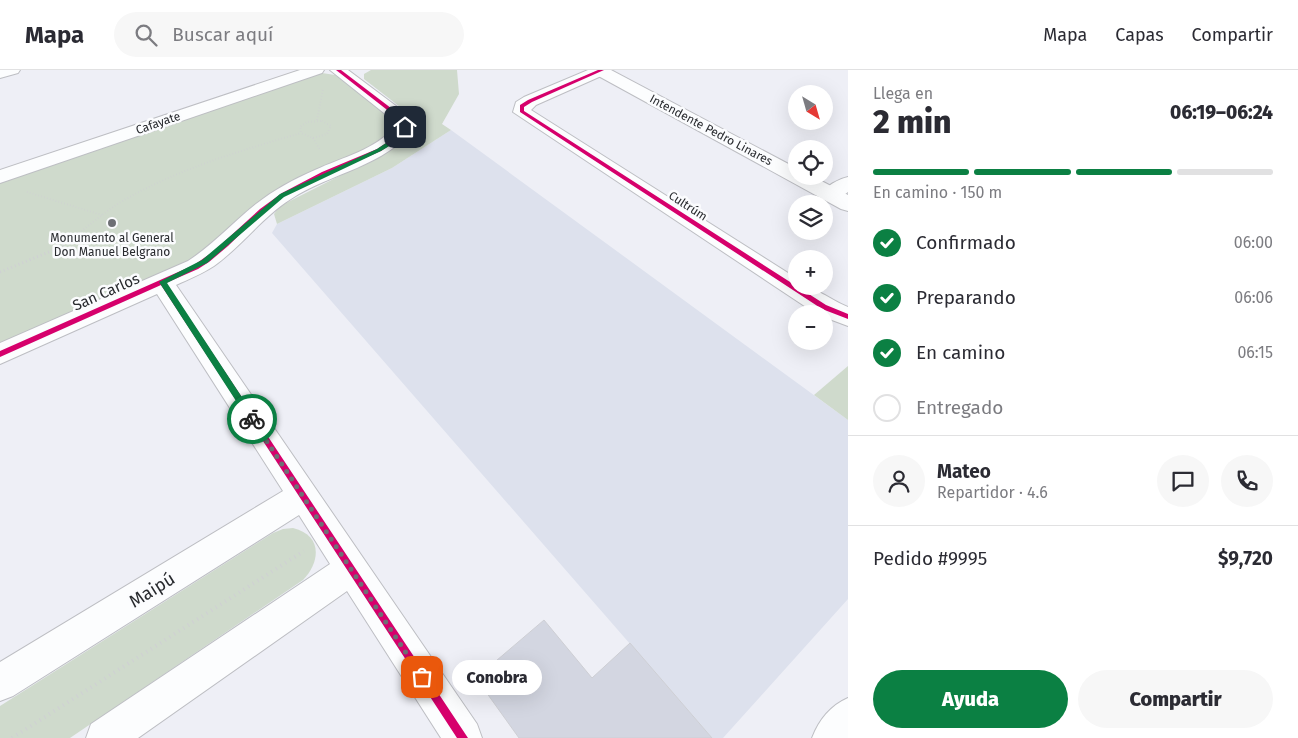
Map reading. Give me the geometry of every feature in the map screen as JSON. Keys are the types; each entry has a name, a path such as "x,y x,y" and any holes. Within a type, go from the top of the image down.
{"street":[{"name":"Cafayate","path":"0,177 316,70"},
{"name":"Cultrúm","path":"601,70 530,101 521,109 529,118 807,297 831,312 847,317"},
{"name":"Intendente Pedro Linares","path":"601,70 830,195"},
{"name":"San Carlos","path":"0,354 205,262 282,195 379,150 394,140 405,127 399,115 346,71"},
{"path":"830,195 848,183"},
{"name":"Intendente Pedro Linares","path":"833,196 848,204"},
{"path":"162,282 462,738"},
{"name":"Maipú","path":"0,683 303,496"},
{"path":"105,738 351,569"},
{"path":"831,738 848,717"}],"path":[{"path":"317,120 323,87"},
{"path":"0,272 61,246 102,215 137,193 192,168 234,152 301,133 313,138 327,134 331,126 326,122 317,120 303,124 300,127 301,133"},
{"path":"24,191 102,215"},
{"path":"12,738 306,550"}],"shaded area":[{"path":"451,130 848,420 848,599 723,738 712,738 272,233 277,224 392,168"}],"green space":[{"path":"371,70 457,70 459,94 442,124 451,130 392,168 277,224 274,214 280,206 385,153 403,142 411,134 415,124 413,117 364,79 364,74"},
{"path":"322,73 335,75 393,119 397,125 395,129 367,150 200,257 0,345 0,183"},
{"path":"848,366 848,420 814,395"},
{"path":"293,528 309,536 316,550 313,565 303,580 70,738 0,738 0,706 273,533"}],"building":[{"path":"544,620 592,678 630,643 712,738 519,738 476,678"}],"cycle path":[{"path":"0,354 196,267 216,252 262,210 284,194 324,173 379,150 394,140 405,127 402,119 338,70"},
{"path":"602,70 530,101 522,106 522,112 824,307 848,317"},
{"path":"162,282 463,738"}],"way so far":[{"path":"252,419 422,677"}],"place":[{"name":"Monumento al General Don Manuel Belgrano","path":"112,223"},
{"name":"Conobra","path":"422,677"}],"route":[{"path":"252,419 162,282 205,262 252,218 282,195 379,150 400,136 405,127"}]}
